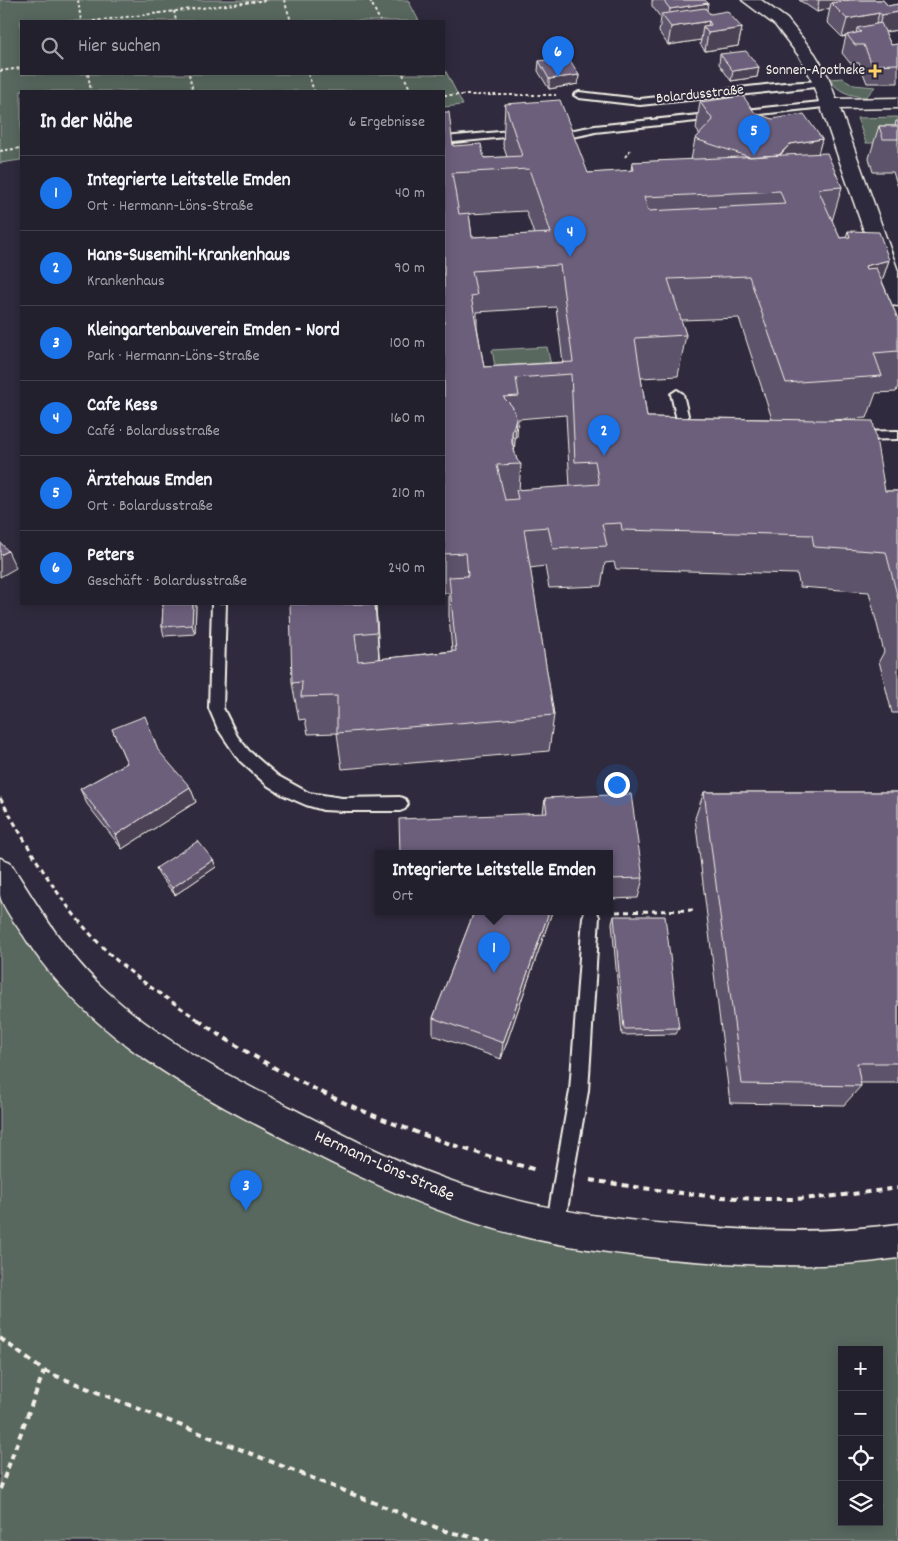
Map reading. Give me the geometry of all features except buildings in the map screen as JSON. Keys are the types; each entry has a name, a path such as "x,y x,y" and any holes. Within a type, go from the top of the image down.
{"street":[{"path":"750,0 781,22 806,54 822,84 898,300"},
{"path":"830,104 898,103"},
{"name":"Hermann-Löns-Straße","path":"0,871 42,938 67,970 95,1000 159,1051 228,1093 316,1138 411,1183 466,1203 555,1227 616,1237 816,1250 898,1241"}],"lane":[{"name":"Bolardusstraße","path":"579,95 640,102 784,86 822,84"},
{"path":"445,140 515,133 569,134 595,129 830,104"},
{"path":"677,394 687,440 697,440"},
{"path":"840,437 898,436"},
{"path":"220,605 216,708 220,723 237,749 282,787 302,796 323,802 357,805 400,804"},
{"path":"555,1227 579,1091 591,917"}],"path":[{"path":"78,0 81,20"},
{"path":"102,20 268,0"},
{"path":"284,0 291,20"},
{"path":"370,0 380,20"},
{"path":"174,12 176,20"},
{"path":"0,70 20,68"},
{"path":"88,75 91,90"},
{"path":"189,75 193,90"},
{"path":"308,75 314,90"},
{"path":"403,75 411,90"},
{"path":"445,95 579,95"},
{"path":"0,151 20,148"},
{"path":"0,798 50,882 79,921 113,958 180,1008 253,1057 337,1101 407,1130 489,1159 564,1177 672,1191 769,1199 840,1196 898,1188"},
{"path":"613,912 693,910"},
{"path":"591,917 601,915"},
{"path":"0,1338 44,1371 445,1531 489,1541"},
{"path":"0,1489 44,1371"}],"green space":[{"path":"0,0 408,0 418,20 20,20 20,75 445,75 445,70 463,105 445,107 445,90 20,90 20,160 0,163"},
{"path":"843,78 854,85 875,87 866,97 855,96 836,87 830,79"},
{"path":"898,117 898,143 866,143 857,118"},
{"path":"547,347 555,384 499,388 492,350"},
{"path":"0,871 42,938 159,1051 519,1219 898,1241 898,1541 0,1541"}],"place":[{"name":"Sonnen-Apotheke","path":"875,71"},
{"name":"Peters","path":"558,77"},
{"name":"Ärztehaus Emden","path":"754,156"},
{"name":"Cafe Kess","path":"570,257"},
{"name":"Hans-Susemihl-Krankenhaus","path":"604,456"},
{"name":"Integrierte Leitstelle Emden","path":"494,973"},
{"name":"Kleingartenbauverein Emden - Nord","path":"246,1211"}]}
